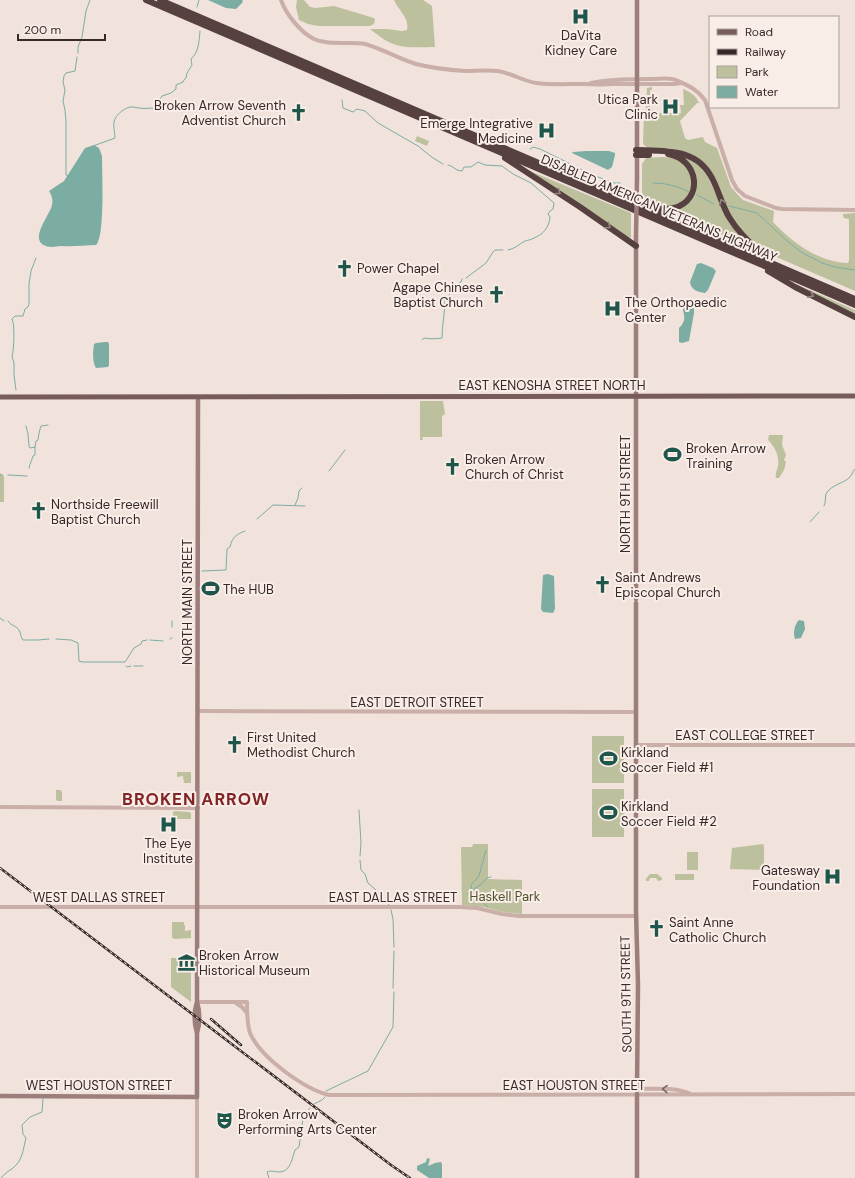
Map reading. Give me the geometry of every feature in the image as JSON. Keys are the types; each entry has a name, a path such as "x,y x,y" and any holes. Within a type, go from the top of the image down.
{"highway":[{"name":"DISABLED AMERICAN VETERANS HIGHWAY","path":"146,0 855,305"},
{"name":"DISABLED AMERICAN VETERANS HIGHWAY","path":"160,0 855,299"},
{"path":"487,146 542,181 636,246"},
{"path":"636,153 677,152 687,155 699,162 711,176 731,220 748,241 772,263"},
{"path":"636,153 676,156 684,160 689,165 694,179 694,188 691,195 676,208 644,208"},
{"path":"750,259 795,287 855,317"}],"main road":[{"path":"636,0 636,153"},
{"name":"NORTH 9TH STREET","path":"636,153 636,809"},
{"name":"EAST KENOSHA STREET NORTH","path":"198,397 636,395 855,396"},
{"path":"0,397 198,397"},
{"name":"NORTH MAIN STREET","path":"197,1097 197,1033 199,1026 199,1011 197,1002 198,397"},
{"name":"SOUTH 9TH STREET","path":"636,809 636,916 638,985 636,1178"},
{"name":"WEST HOUSTON STREET","path":"0,1096 197,1097"}],"street":[{"path":"281,0 286,12 303,31 315,39 321,41 365,44 385,51 407,62 426,66 452,70 500,72 535,83 545,84 602,85 637,82 681,83 691,86 705,100 734,184 745,196 780,209 855,210"},
{"name":"EAST DETROIT STREET","path":"198,711 636,712"},
{"name":"EAST COLLEGE STREET","path":"636,745 855,745"},
{"path":"0,808 198,808"},
{"name":"WEST DALLAS STREET","path":"0,907 197,907"},
{"name":"EAST DALLAS STREET","path":"197,907 460,907 477,908 502,914 519,916 636,916"},
{"path":"197,1002 235,1002 248,1014"},
{"name":"EAST HOUSTON STREET","path":"235,1002 247,1002 249,1030 257,1045 269,1058 297,1080 320,1092 338,1095 637,1092 692,1094 855,1094"},
{"path":"197,1097 197,1178"}],"green space":[{"path":"297,0 304,0 310,7 316,8 334,6 374,18 374,24 370,26 318,26 308,24 299,20 296,7"},
{"path":"394,0 423,0 432,6 435,47 396,45 385,40 370,29 407,30 407,22"},
{"path":"652,87 652,90 650,90 650,107 655,113 681,113 680,105 684,105 683,89 695,96 699,103 697,103 680,121 685,138 688,140 703,137 705,142 717,148 731,187 738,195 743,200 774,211 773,222 789,237 807,250 826,259 848,263 849,219 844,218 843,214 855,213 855,291 774,256 754,243 735,223 703,163 696,158 690,154 677,150 648,148 643,144 644,112 646,110 647,88"},
{"path":"417,136 429,141 427,146 415,141"},
{"path":"684,155 704,169 720,202 751,247 664,210 683,206 696,181 680,156"},
{"path":"662,157 675,159 684,165 689,173 691,183 689,192 684,200 676,205 661,206 642,200 642,164 646,158"},
{"path":"530,171 631,213 631,238 628,237"},
{"path":"796,284 855,310 855,315"},
{"path":"420,401 443,401 445,414 442,416 442,437 423,437 423,440 420,440"},
{"path":"769,435 783,435 782,445 786,455 784,460 786,462 784,470 779,478 776,478 778,466 777,455 768,440"},
{"path":"0,473 4,476 4,502 0,502"},
{"name":"Kirkland Soccer Field #1","path":"592,736 624,736 624,783 592,783"},
{"path":"177,772 191,772 191,783 184,783 183,776 177,777"},
{"name":"Kirkland Soccer Field #2","path":"592,789 624,789 624,837 592,837"},
{"path":"56,790 60,790 62,792 62,801 57,801"},
{"path":"173,812 191,813 191,819 173,819"},
{"name":"Haskell Park","path":"473,844 488,844 488,879 522,880 522,914 503,912 484,907 462,905 461,847 472,847"},
{"path":"763,844 764,870 730,869 732,848"},
{"path":"687,852 698,852 698,870 687,870"},
{"path":"650,874 657,874 662,878 662,880 658,881 656,878 650,878 649,881 646,881"},
{"path":"675,874 694,874 694,880 675,880"},
{"path":"172,922 184,922 185,931 191,930 191,938 172,938"},
{"path":"171,958 180,958 180,969 191,969 191,1002 171,987"}],"water":[{"path":"208,0 243,1 236,9 226,8"},
{"path":"94,145 99,148 102,156 102,218 99,240 96,245 48,247 41,243 39,233 52,205 52,198 49,191 64,181 85,148"},
{"path":"586,151 609,151 615,153 612,167 608,170 572,153"},
{"path":"701,263 713,268 716,271 708,290 705,293 693,289 690,282 697,264"},
{"path":"682,304 691,304 694,308 694,313 689,341 682,343 679,342 679,328 684,319"},
{"path":"108,342 109,365 108,367 96,368 93,360 94,344"},
{"path":"548,574 554,576 555,609 553,613 543,612 541,609 543,575"},
{"path":"799,620 804,621 805,629 801,638 795,639 794,629"},
{"path":"427,1158 430,1159 428,1166 441,1162 442,1178 429,1178 417,1170 417,1166 426,1162"}],"waterway":[{"path":"78,53 86,11 90,0"},
{"path":"197,7 199,0"},
{"path":"93,146 115,138 114,122 116,117 121,112 130,107 155,108 162,96 171,93 176,89 176,85 183,82 192,65 191,59 197,50 200,31"},
{"path":"68,176 66,175 66,121 63,101 65,90 63,82 66,73 75,71 77,57"},
{"path":"342,100 343,108 353,112 357,109 365,111 378,123 418,146 443,164"},
{"path":"530,149 533,147 540,149 593,175 614,183 620,183"},
{"path":"448,165 462,171 464,167 471,167 478,162 485,165 502,166 513,174 531,183 554,203 553,209 548,214 550,217 545,230 538,236 508,250"},
{"path":"653,183 671,185 689,192"},
{"path":"697,195 714,204"},
{"path":"729,206 757,213 801,252 822,263 835,267 855,270"},
{"path":"466,278 486,263 495,250 503,250"},
{"path":"16,390 12,356 14,338 14,326 12,319 15,316 23,316 25,309 28,307 31,271 36,258"},
{"path":"422,340 424,338 442,338 445,299 462,279"},
{"path":"35,447 41,426 48,425"},
{"path":"26,426 29,446 30,448 35,447 35,455 33,456 29,468"},
{"path":"329,471 345,450"},
{"path":"824,506 828,491 834,486 848,479 855,469"},
{"path":"8,475 27,476"},
{"path":"295,505 299,491 302,488"},
{"path":"257,519 273,505 305,506"},
{"path":"810,522 819,512"},
{"path":"202,571 226,570 227,549 230,547 235,536 245,531"},
{"path":"0,618 4,621"},
{"path":"8,621 20,631 23,640 49,639"},
{"path":"172,621 172,627"},
{"path":"56,639 71,640 78,643 79,661 82,662 125,662 134,648 141,644 142,641 147,640"},
{"path":"150,640 163,641"},
{"path":"126,666 131,666"},
{"path":"134,666 143,666"},
{"path":"359,810 361,843 360,856"},
{"path":"472,891 471,885 479,876 486,850"},
{"path":"360,860 361,870 365,874 368,883 389,905"},
{"path":"467,894 487,878 491,877"},
{"path":"475,891 482,902 488,907"},
{"path":"391,910 393,919 394,947"},
{"path":"393,988 394,951"},
{"path":"326,1091 368,1071 393,1027 394,992"},
{"path":"314,1104 325,1097"},
{"path":"1,1178 19,1161 26,1138 23,1134 22,1125 30,1117 42,1112 43,1099"},
{"path":"269,1178 267,1172 280,1172 289,1167 295,1150 299,1147 303,1119 310,1108"}],"railway":[{"path":"0,868 410,1178"},
{"path":"211,1019 241,1045"}],"place":[{"name":"DaVita Kidney Care","path":"581,16"},
{"name":"Utica Park Clinic","path":"671,106"},
{"name":"Broken Arrow Seventh Adventist Church","path":"299,112"},
{"name":"Emerge Integrative Medicine","path":"546,130"},
{"name":"Power Chapel","path":"344,268"},
{"name":"Agape Chinese Baptist Church","path":"496,294"},
{"name":"The Orthopaedic Center","path":"612,309"},
{"name":"Broken Arrow Training","path":"673,455"},
{"name":"Broken Arrow Church of Christ","path":"452,466"},
{"name":"Northside Freewill Baptist Church","path":"38,511"},
{"name":"Saint Andrews Episcopal Church","path":"602,584"},
{"name":"The HUB","path":"210,589"},
{"name":"First United Methodist Church","path":"234,744"},
{"name":"Kirkland Soccer Field #1","path":"608,759"},
{"name":"Kirkland Soccer Field #2","path":"608,813"},
{"name":"The Eye Institute","path":"168,824"},
{"name":"Gatesway Foundation","path":"833,877"},
{"name":"Saint Anne Catholic Church","path":"656,929"},
{"name":"Broken Arrow Historical Museum","path":"186,962"},
{"name":"Broken Arrow Performing Arts Center","path":"225,1121"}],"district":[{"name":"BROKEN ARROW","path":"196,799"}]}
